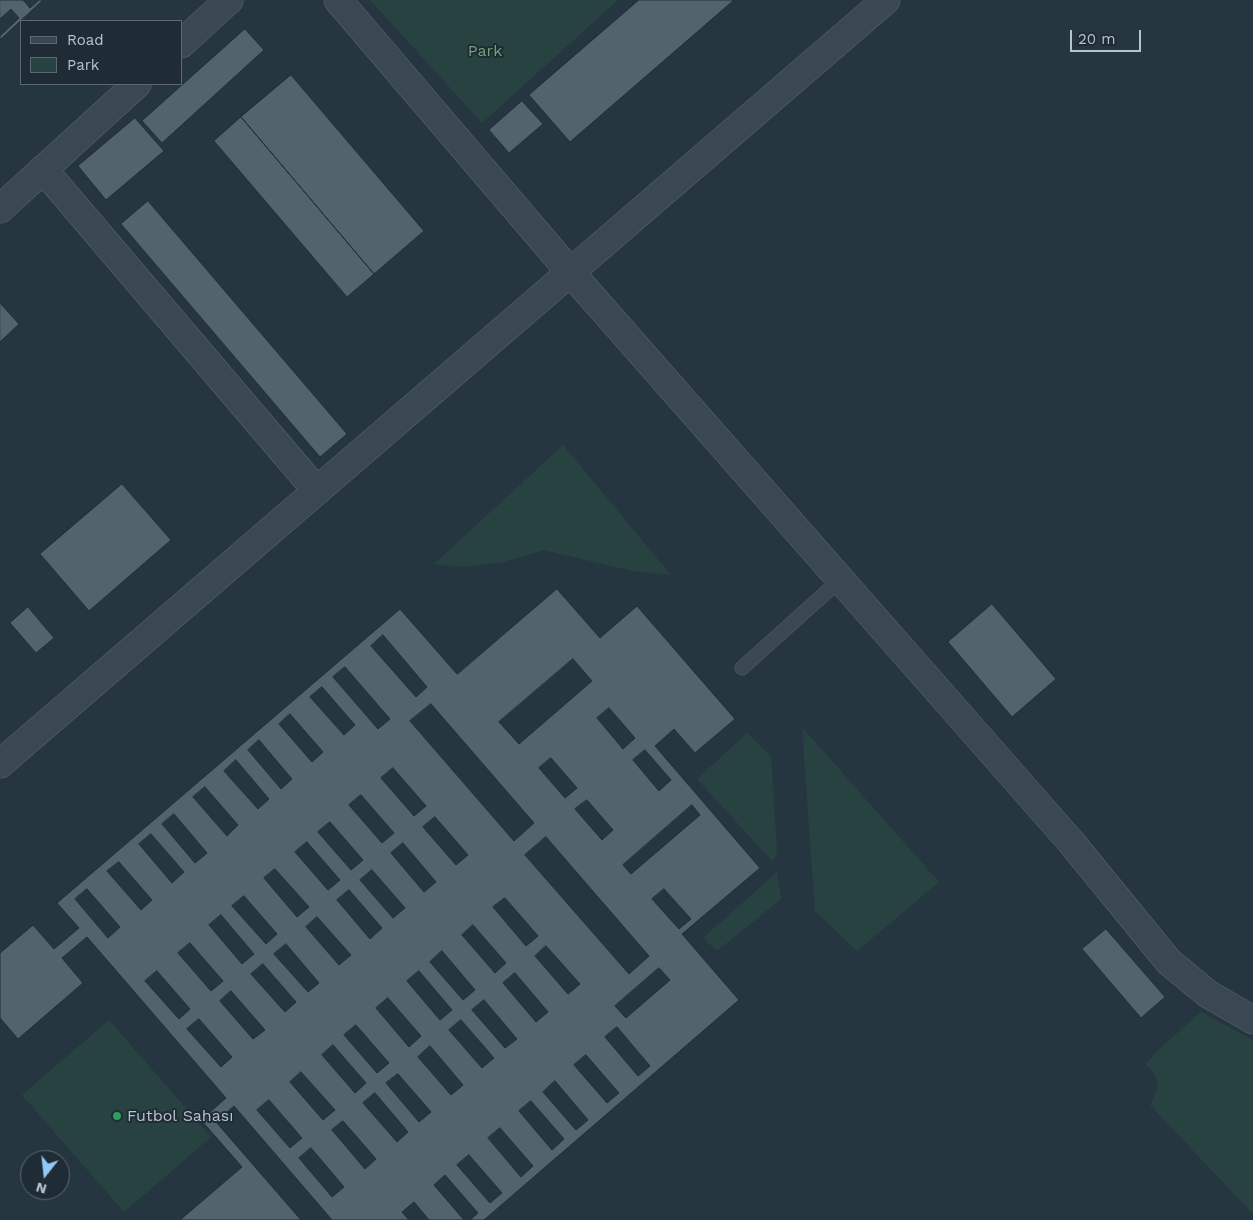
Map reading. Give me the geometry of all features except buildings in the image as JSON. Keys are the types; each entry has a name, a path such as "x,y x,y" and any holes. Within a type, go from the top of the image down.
{"street":[{"path":"182,43 229,0"},
{"path":"338,0 571,273 1072,842 1168,962 1208,994 1253,1020"},
{"path":"0,764 886,0"},
{"path":"0,209 136,85"},
{"path":"43,169 317,491"}],"lane":[{"path":"742,668 841,579"}],"green space":[{"name":"Park","path":"370,0 618,0 482,123"},
{"path":"563,445 671,575 632,571 544,550 503,562 464,567 434,564"},
{"path":"802,727 939,882 857,951 815,911"},
{"path":"747,733 771,757 777,853 772,861 697,779"},
{"path":"777,872 781,899 717,951 703,938"},
{"path":"1201,1012 1253,1040 1253,1214 1150,1105 1156,1093 1157,1083 1154,1074 1146,1064 1156,1052"},
{"name":"Futbol Sahası","path":"109,1020 211,1137 124,1212 22,1095"}],"place":[{"name":"Futbol Sahası","path":"117,1116"}]}
